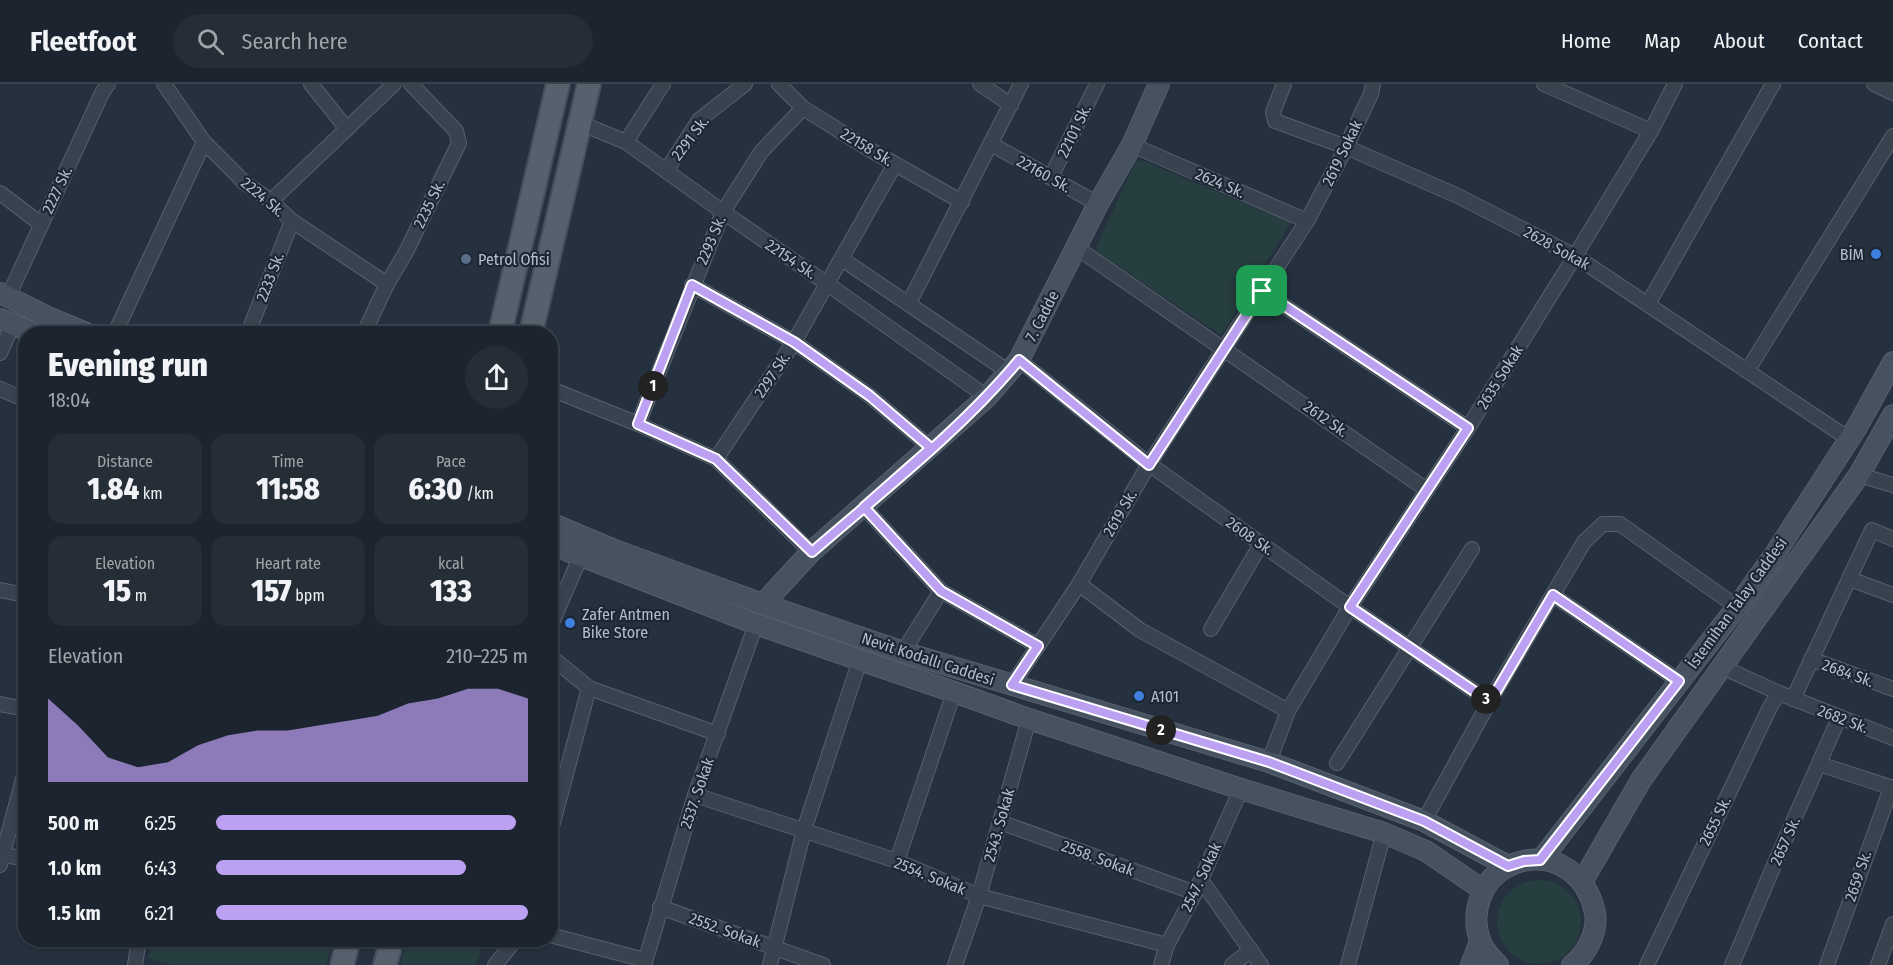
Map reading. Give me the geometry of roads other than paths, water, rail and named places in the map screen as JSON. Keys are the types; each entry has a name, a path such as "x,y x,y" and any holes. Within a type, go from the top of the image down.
{"main road":[{"path":"502,326 558,84"},
{"path":"516,326 572,84"},
{"path":"533,326 589,84"},
{"path":"549,326 601,84"},
{"name":"7. Cadde","path":"763,604 812,552 987,397 1014,366 1098,204 1132,145 1159,84"},
{"path":"4,295 69,326"},
{"name":"İstemihan Talay Caddesi","path":"1540,860 1737,607 1775,554 1849,438 1893,362"},
{"name":"İstemihan Talay Caddesi","path":"1582,882 1641,780 1859,475 1893,415"},
{"path":"558,516 612,549"},
{"name":"Nevit Kodallı Caddesi","path":"558,526 612,549 763,604 903,652 1269,762 1424,821 1508,866"},
{"name":"Nevit Kodallı Caddesi","path":"558,547 756,624 1029,719 1241,789 1384,833 1426,850 1484,890"},
{"path":"558,556 615,569"},
{"path":"1498,965 1480,941 1476,924 1477,907 1484,890 1494,876 1508,866 1524,861 1540,860 1556,863 1571,871 1582,882 1592,898 1596,916 1592,957 1572,965"},
{"path":"1471,965 1480,941"},
{"path":"342,965 348,947"},
{"path":"354,965 359,947"},
{"path":"370,965 375,947"},
{"path":"385,965 390,947"}],"street":[{"name":"2224 Sk.","path":"164,84 204,142 245,183 271,201 292,221 387,284"},
{"path":"311,84 347,129"},
{"path":"271,201 394,84"},
{"name":"2235 Sk.","path":"367,326 459,143 456,131 411,84"},
{"path":"626,142 663,84"},
{"name":"2291 Sk.","path":"666,171 699,120 745,84"},
{"name":"22158 Sk.","path":"779,84 802,108 962,202"},
{"path":"980,84 1011,105"},
{"path":"909,303 1021,84"},
{"name":"22101 Sk.","path":"1051,177 1097,84"},
{"name":"2628 Sokak","path":"1284,84 1273,112 1275,121 1346,147 1458,196 1575,256 1849,438"},
{"name":"2619 Sokak","path":"1307,221 1346,147 1371,94 1373,84"},
{"path":"1544,84 1651,131"},
{"name":"2635 Sokak","path":"1269,762 1288,711 1350,607 1468,428 1575,256 1651,131 1675,84"},
{"path":"1648,304 1773,84"},
{"path":"1874,84 1893,93"},
{"name":"2227 Sk.","path":"4,295 41,224 100,87"},
{"name":"2293 Sk.","path":"638,424 723,212 761,152 802,108"},
{"name":"22154 Sk.","path":"592,128 626,142 987,397"},
{"path":"1747,370 1893,136"},
{"path":"118,326 204,142"},
{"name":"22160 Sk.","path":"991,144 1098,204"},
{"name":"2624 Sk.","path":"1132,145 1307,221"},
{"name":"2297 Sk.","path":"716,459 794,342 896,164"},
{"path":"0,193 41,224"},
{"name":"2233 Sk.","path":"251,326 292,221"},
{"name":"2619 Sk.","path":"1012,685 1079,584 1149,465 1307,221"},
{"name":"2612 Sk.","path":"1077,248 1427,490"},
{"name":"2608 Sk.","path":"842,259 909,303 1014,366 1350,607 1490,702"},
{"path":"692,285 794,342 870,396 931,448"},
{"path":"1262,291 1468,428"},
{"path":"0,353 6,322"},
{"path":"0,389 18,397"},
{"path":"558,392 716,459 812,552"},
{"path":"1859,475 1893,485"},
{"path":"864,507 941,591 1038,646"},
{"path":"1424,821 1490,702 1584,542 1603,524 1620,524 1737,607"},
{"path":"1811,659 1872,530 1893,539"},
{"path":"1211,629 1261,544"},
{"path":"1337,764 1472,549"},
{"path":"558,609 579,560"},
{"path":"1850,579 1893,595"},
{"path":"1079,584 1140,630 1288,711"},
{"path":"0,590 18,593"},
{"path":"903,652 941,591"},
{"path":"1553,595 1679,681"},
{"name":"2537. Sokak","path":"644,962 695,795 756,624"},
{"name":"2684 Sk.","path":"1793,699 1811,659 1893,689"},
{"path":"770,965 804,831 860,660"},
{"path":"558,663 589,688 718,734"},
{"path":"1722,667 1793,699"},
{"path":"558,804 589,688"},
{"path":"897,861 954,692"},
{"name":"2655 Sk.","path":"1647,965 1779,693"},
{"name":"2682 Sk.","path":"1793,699 1893,738"},
{"path":"0,704 18,707"},
{"name":"2657 Sk.","path":"1732,965 1839,718"},
{"name":"2543. Sokak","path":"954,965 979,896 1029,719"},
{"path":"1819,764 1892,788"},
{"name":"2659 Sk.","path":"1827,965 1892,788"},
{"name":"2547. Sokak","path":"1161,965 1167,945 1198,886 1241,789"},
{"name":"2554. Sokak","path":"695,795 897,861 979,896 1167,945"},
{"path":"18,797 1,858 18,859"},
{"name":"2558. Sokak","path":"1000,822 1198,886"},
{"path":"1348,965 1384,833"},
{"path":"1198,886 1261,965"},
{"name":"2552. Sokak","path":"660,907 823,965"},
{"path":"1878,965 1893,924"},
{"path":"558,937 644,962"},
{"path":"135,965 138,947"},
{"path":"495,965 510,947"},
{"path":"1232,965 1251,950"}],"place":[{"name":"BİM","path":"1876,254"},
{"name":"Petrol Ofisi","path":"466,259"},
{"name":"Zafer Antmen Bike Store","path":"570,623"},
{"name":"A101","path":"1139,696"}]}
